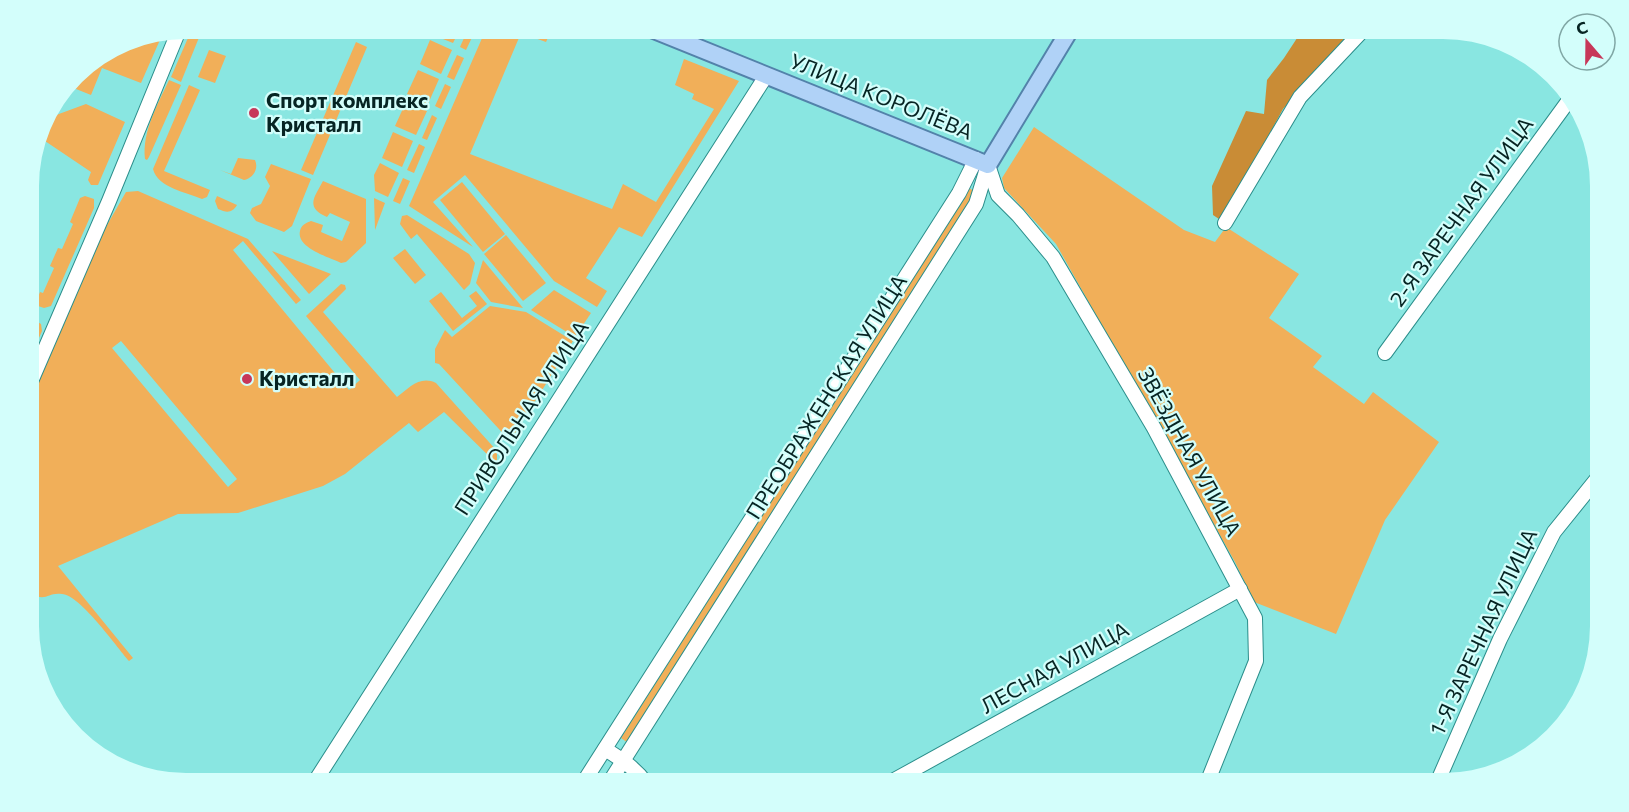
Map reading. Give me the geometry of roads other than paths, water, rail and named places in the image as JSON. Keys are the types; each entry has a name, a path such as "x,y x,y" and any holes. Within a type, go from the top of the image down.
{"main road":[{"name":"УЛИЦА КОРОЛЁВА","path":"677,39 982,162"},
{"name":"ПРЕОБРАЖЕНСКАЯ УЛИЦА","path":"982,162 1064,39"}],"street":[{"path":"39,363 175,39"},
{"path":"1226,223 1300,97 1355,39"},
{"name":"ПРИВОЛЬНАЯ УЛИЦА","path":"320,773 766,76"},
{"name":"2-Я ЗАРЕЧНАЯ УЛИЦА","path":"1385,353 1566,105"},
{"name":"ЗВЁЗДНАЯ УЛИЦА","path":"982,162 998,195 1053,257 1154,428 1255,618 1256,661 1211,773"},
{"name":"ПРЕОБРАЖЕНСКАЯ УЛИЦА","path":"589,773 959,193 982,162"},
{"name":"ПРЕОБРАЖЕНСКАЯ УЛИЦА","path":"616,773 976,204 982,162"},
{"name":"1-Я ЗАРЕЧНАЯ УЛИЦА","path":"1441,773 1500,639 1554,531 1590,487"},
{"name":"ЛЕСНАЯ УЛИЦА","path":"907,773 1240,589"},
{"path":"605,749 624,760 638,773"}],"place":[{"name":"Спорт комплекс Кристалл","path":"254,113"},
{"name":"Кристалл","path":"247,379"}]}
